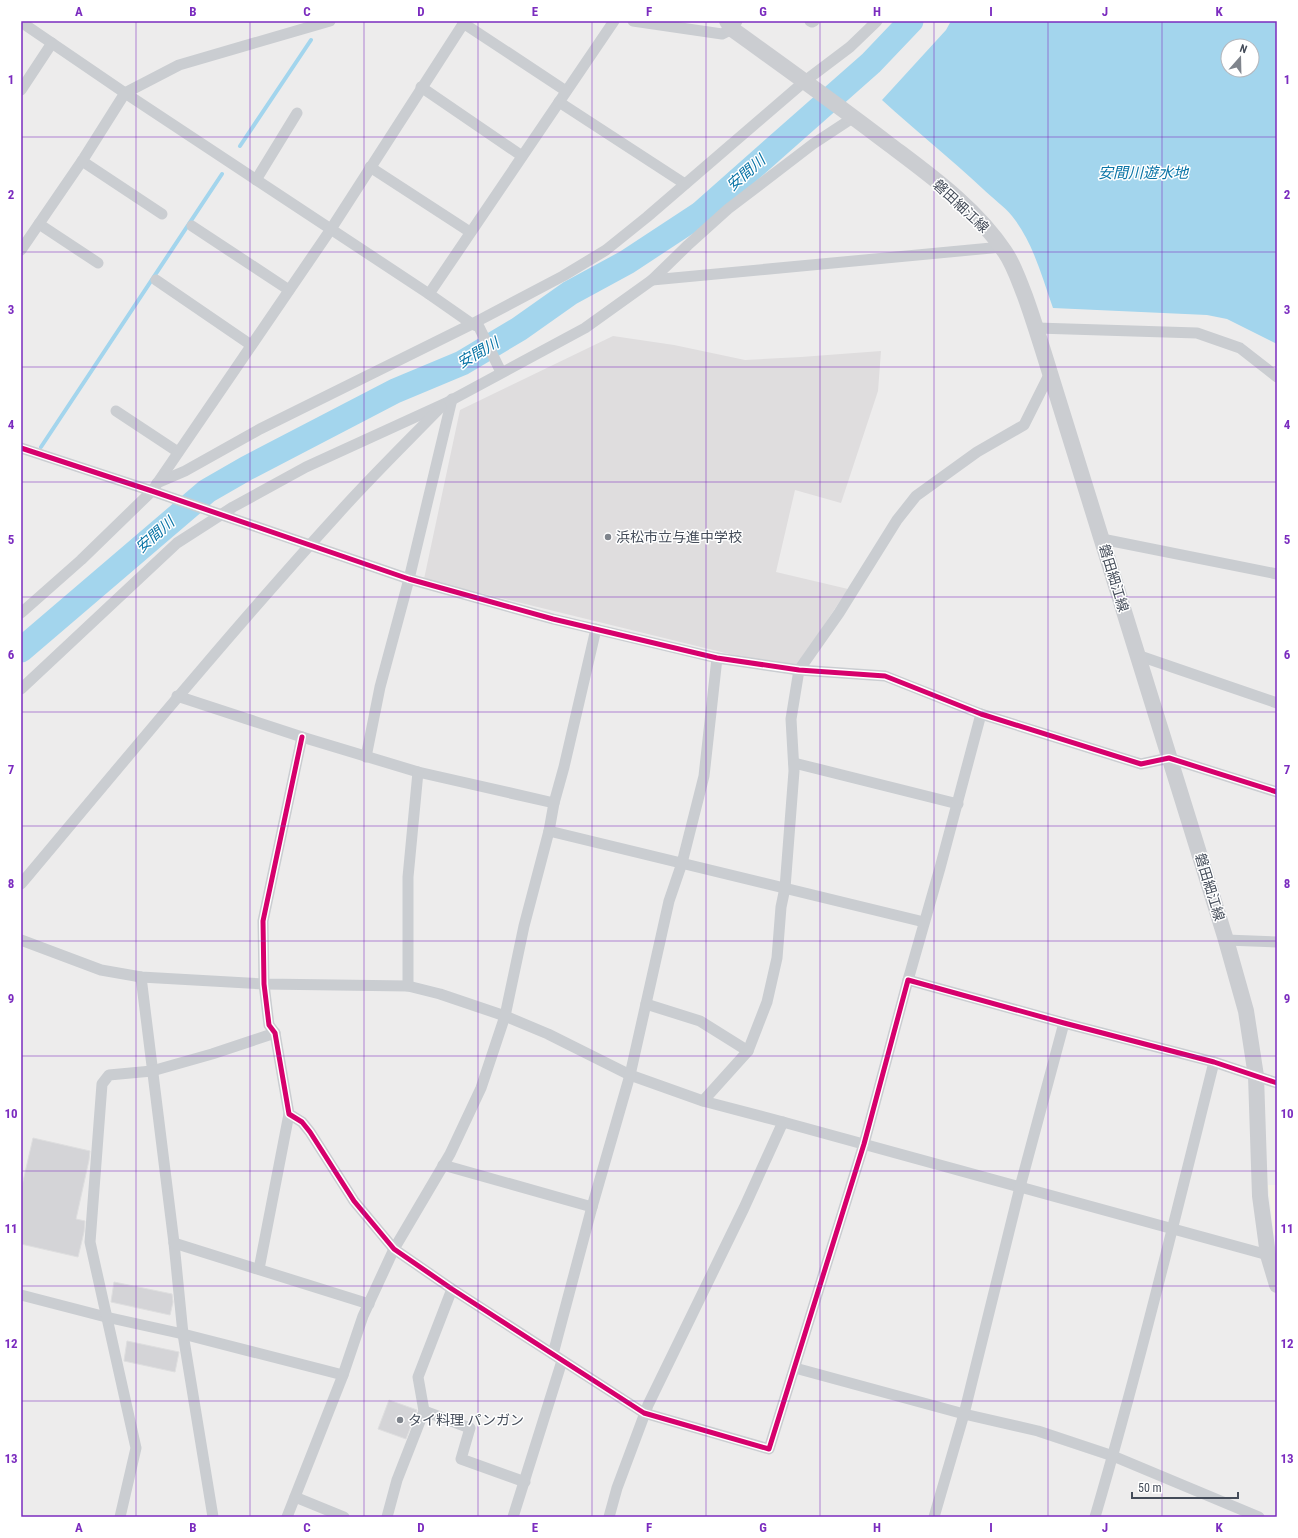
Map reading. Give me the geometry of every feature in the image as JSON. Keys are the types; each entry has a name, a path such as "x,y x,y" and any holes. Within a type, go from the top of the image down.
{"main road":[{"name":"磐田細江線","path":"732,24 920,168 966,207 985,226 1002,247 1014,269 1037,328 1226,940 1246,1011 1256,1076 1260,1196 1273,1256 1277,1285"}],"street":[{"path":"21,250 82,161 125,93 179,64 330,21"},
{"path":"429,294 614,21"},
{"path":"633,21 722,34 732,24"},
{"path":"810,21 814,21"},
{"path":"21,613 81,560 156,489 260,429 475,326 606,250 805,81 850,47 877,21"},
{"path":"21,22 475,326 498,368"},
{"path":"156,489 178,452 331,229 464,22 566,91"},
{"path":"21,90 52,43"},
{"path":"421,87 522,156"},
{"path":"559,102 685,184"},
{"path":"256,180 297,113"},
{"path":"21,689 176,543 217,513 306,467 449,401 498,368 585,328 652,280 728,209 813,144 854,118"},
{"path":"82,161 162,214"},
{"path":"370,167 470,232"},
{"path":"39,224 98,263"},
{"path":"192,226 289,290"},
{"path":"652,280 1002,247"},
{"path":"156,280 251,344"},
{"path":"1037,328 1197,333 1240,348 1277,377"},
{"path":"703,1101 748,1051 767,1002 777,958 781,907 785,888 794,763 791,719 800,670 839,613 897,520 916,496 977,452 1024,425 1050,373"},
{"path":"21,884 177,696 310,545 338,514 449,401"},
{"path":"366,757 380,686 409,579 449,401"},
{"path":"116,411 178,452"},
{"path":"21,448 156,489 217,513 409,579 553,619 717,658 800,670 885,676 981,714 1141,764 1169,758 1277,792"},
{"path":"1102,539 1277,574"},
{"path":"287,1517 343,1375 369,1304 394,1249 450,1154 481,1088 505,1016 524,926 549,831 554,803 564,767 596,630"},
{"path":"1137,655 1277,703"},
{"path":"553,1354 592,1207 630,1074 669,901 682,863 704,776 717,658"},
{"path":"177,696 302,737 418,772 554,803"},
{"path":"289,1114 302,1122 310,1132 354,1201 394,1249 452,1289 644,1413 769,1449 796,1368 864,1144 924,922 958,804 981,714"},
{"path":"259,1269 289,1114 275,1033 269,1026 264,984 263,921 302,737"},
{"path":"794,763 958,804"},
{"path":"408,986 408,877 418,772"},
{"path":"549,831 924,922"},
{"path":"21,940 101,970 140,977 264,984 408,986 440,994 505,1016 548,1034 630,1074 703,1101 1273,1256"},
{"path":"1226,940 1277,942"},
{"path":"140,977 174,1243 183,1334 213,1517"},
{"path":"908,980 1214,1062 1277,1083"},
{"path":"646,1004 700,1021 748,1051"},
{"path":"934,1517 964,1414 1020,1187 1064,1023"},
{"path":"120,1517 136,1448 90,1242 102,1084 110,1075 152,1071 212,1054 275,1033"},
{"path":"1095,1517 1113,1456 1214,1062"},
{"path":"609,1517 617,1488 644,1413 744,1208 783,1122"},
{"path":"443,1165 592,1207"},
{"path":"174,1243 369,1304"},
{"path":"387,1517 397,1480 424,1411 418,1377 452,1289"},
{"path":"21,1296 183,1334 343,1375"},
{"path":"513,1517 562,1361"},
{"path":"796,1368 964,1414 1038,1431 1113,1456 1259,1517"},
{"path":"424,1411 470,1428 461,1459 525,1482"},
{"path":"295,1497 344,1517"}],"shaded area":[{"name":"浜松市立与進中学校","path":"613,336 674,345 745,360 881,351 878,391 841,503 795,490 776,572 848,589 794,670 424,579 460,410"},
{"path":"1268,1185 1277,1185 1277,1237 1274,1235"}],"water":[{"name":"安間川遊水地","path":"951,21 1277,21 1277,344 1227,319 1207,315 1053,308 1031,248 1026,237 1012,216 1002,205 882,100 946,30"}],"building":[{"path":"33,1138 90,1151 76,1219 85,1221 78,1257 21,1244 21,1190"},
{"path":"114,1282 172,1294 173,1302 170,1315 111,1302"},
{"path":"127,1341 179,1352 175,1372 124,1361"},
{"name":"タイ料理 パンガン","path":"389,1400 417,1410 406,1439 378,1429"}],"waterway":[{"name":"安間川","path":"21,650 207,491 247,468 395,391 462,363 519,329 570,293 627,262 700,214 871,63 911,21"},
{"path":"240,146 311,40"},
{"path":"41,447 222,174"}],"cycle path":[{"path":"21,448 409,579 553,619 717,658 799,670 885,676 981,714 1141,764 1169,758 1277,792"},
{"path":"302,737 263,921 264,984 269,1025 275,1033 289,1114 302,1122 310,1132 354,1201 394,1249 452,1289 644,1413 769,1449 864,1144 908,980 1214,1062 1277,1083"}],"place":[{"name":"浜松市立与進中学校","path":"608,537"},
{"name":"タイ料理 パンガン","path":"400,1420"}]}
